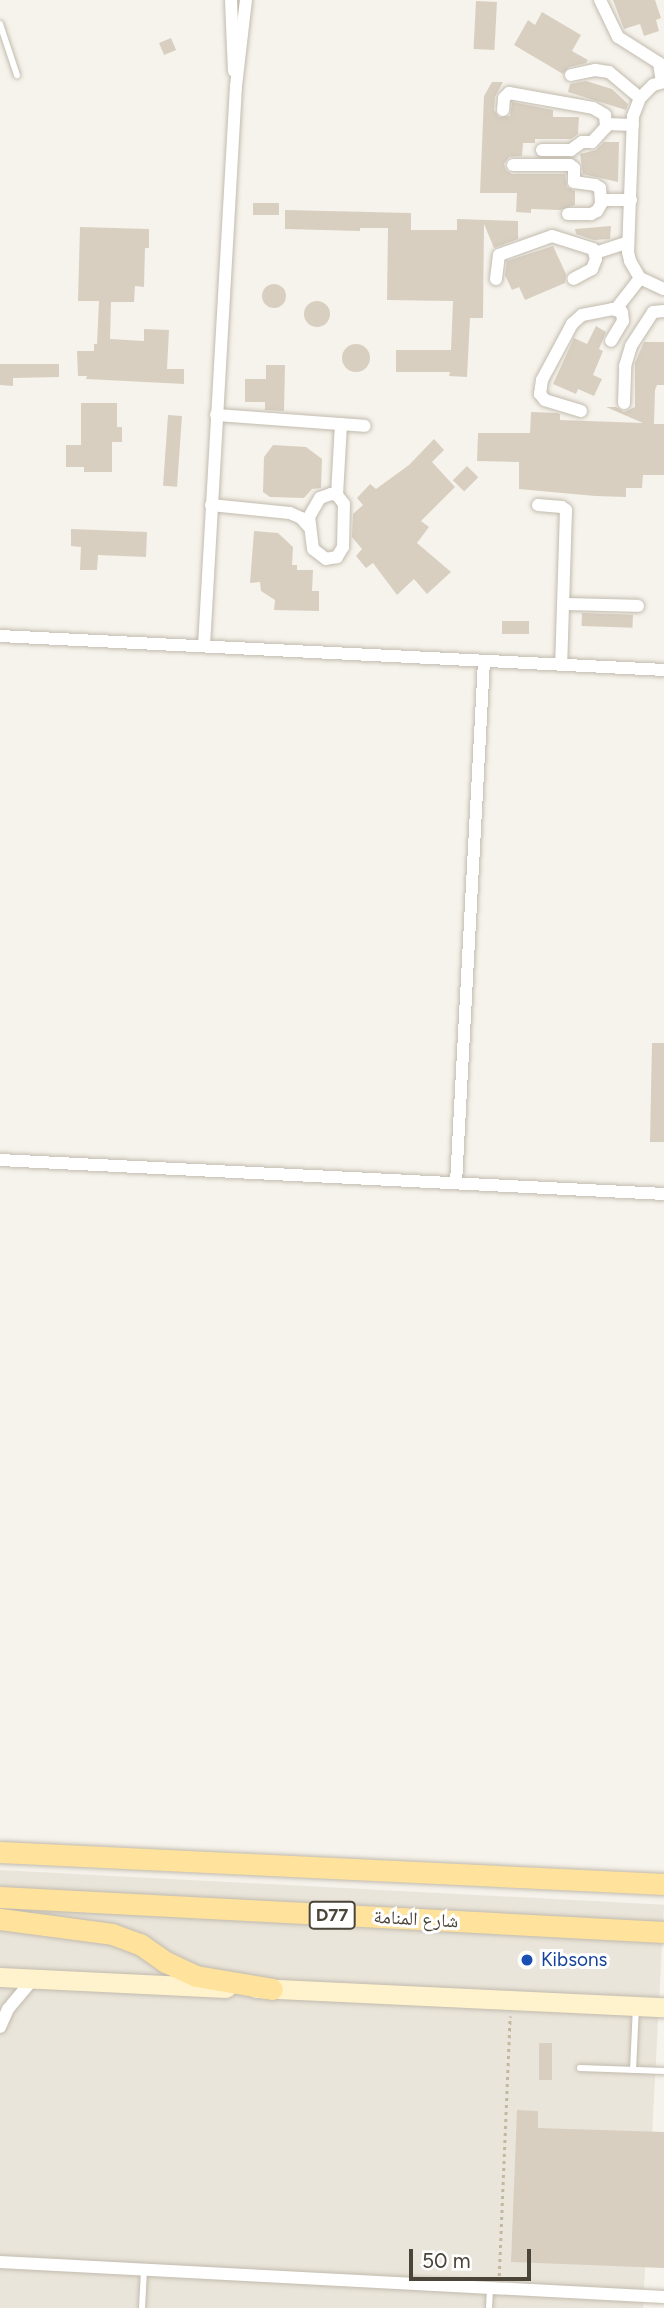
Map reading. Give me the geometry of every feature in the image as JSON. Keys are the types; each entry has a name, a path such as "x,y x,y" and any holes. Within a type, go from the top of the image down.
{"main road":[{"path":"0,1852 664,1884"},
{"name":"شارع المنامة","path":"0,1896 664,1932"},
{"path":"0,1919 119,1936 140,1944 166,1962 196,1976 272,1989"}],"street":[{"path":"231,0 236,86"},
{"path":"204,646 236,86 246,0"},
{"path":"600,0 618,37 659,64 663,82 640,98 633,125 628,242 630,261 640,278 664,289"},
{"path":"571,75 595,70 609,72 640,98"},
{"path":"503,110 505,98 512,93 598,109 605,116 606,124 594,140 582,142 573,150 542,150"},
{"path":"606,124 633,125"},
{"path":"513,165 570,165 574,168 574,182 598,186 601,200 594,213 568,214"},
{"path":"601,200 631,200"},
{"path":"496,279 499,255 541,238 552,236 586,245 595,253"},
{"path":"595,253 628,242"},
{"path":"573,279 592,269 595,253"},
{"path":"616,309 640,278"},
{"path":"581,411 545,400 540,394 540,384 575,320 587,314 616,309 622,312 624,317 611,341"},
{"path":"624,403 625,366 631,346 653,312 664,311"},
{"path":"216,415 365,426"},
{"path":"337,495 320,498 311,513 309,527 313,549 320,558 331,559 341,553 344,504 337,495 341,424"},
{"path":"212,505 290,513 301,518 309,527"},
{"path":"538,505 562,506 566,510 561,665"},
{"path":"563,604 638,606"},
{"path":"0,636 664,670"},
{"path":"456,1183 484,661"},
{"path":"0,1160 664,1194"},
{"path":"0,1977 664,2007"},
{"path":"0,2027 8,2009 33,1979"},
{"path":"0,2262 664,2297"}],"lane":[{"path":"0,24 17,75"},
{"path":"633,2070 636,2005"},
{"path":"580,2068 664,2071"},
{"path":"142,2308 144,2270"},
{"path":"489,2308 494,2289"}],"path":[{"path":"494,2289 511,1999"}],"shaded area":[{"path":"0,1870 664,1905 643,2308 0,2308"}],"building":[{"path":"613,0 655,0 661,18 656,20 659,31 644,36 640,24 624,29"},
{"path":"476,1 497,2 494,50 473,49"},
{"path":"542,12 581,35 572,51 588,60 586,63 569,67 563,74 514,45 528,20 535,25"},
{"path":"171,38 176,50 164,55 159,43"},
{"path":"586,81 612,89 628,104 626,110 568,92 570,84"},
{"path":"492,82 503,82 495,97 494,110 499,117 510,116 512,102 553,110 553,117 579,117 578,134 571,139 535,139 535,143 523,143 522,156 509,157 504,164 506,170 512,174 565,174 567,187 575,191 575,205 560,210 531,209 531,213 516,212 517,193 480,193 484,96"},
{"path":"604,142 619,142 618,182 583,174 580,154 596,150"},
{"path":"253,203 279,203 279,215 253,215"},
{"path":"285,210 411,213 411,230 457,230 457,219 518,221 518,239 494,248 484,224 483,318 470,318 467,377 449,376 450,372 396,372 396,350 451,350 453,301 387,300 388,228 360,228 360,231 285,229"},
{"path":"611,226 610,239 594,240 576,234 575,229"},
{"path":"80,227 149,229 149,248 145,248 144,287 135,286 134,302 111,302 110,339 144,341 144,329 169,330 167,369 184,369 184,384 86,379 87,376 78,376 77,351 94,351 94,344 97,344 99,301 78,301"},
{"path":"553,246 566,274 565,283 525,300 519,287 512,290 505,275 507,261"},
{"path":"269,284 279,284 286,291 286,301 279,308 269,308 262,301 262,291"},
{"path":"317,301 326,305 330,314 326,323 317,327 308,323 304,314 308,305"},
{"path":"596,326 606,332 599,349 603,351 593,375 602,379 594,396 578,389 576,394 553,384 574,338 587,344"},
{"path":"644,342 664,342 664,385 657,385 655,390 654,424 664,424 664,475 643,475 642,488 626,488 626,497 595,496 519,489 519,462 477,461 478,433 530,433 531,412 557,413 560,414 560,420 643,423 606,407 616,407 624,412 635,407 635,363"},
{"path":"356,344 366,348 370,358 366,368 356,372 346,368 342,358 346,348"},
{"path":"0,364 59,364 59,377 13,378 13,386 0,385"},
{"path":"266,365 285,365 284,411 265,410 265,402 245,402 245,379 266,379"},
{"path":"81,403 117,403 117,427 122,427 122,442 112,442 112,472 84,472 84,467 66,467 66,445 81,445"},
{"path":"168,415 182,416 177,487 163,486"},
{"path":"434,439 444,450 432,462 455,487 421,521 429,527 417,543 451,572 427,594 414,579 397,595 373,563 366,568 356,556 362,549 352,537 353,514 363,505 357,498 370,484 376,489 409,465"},
{"path":"273,445 306,447 322,459 321,488 312,489 304,498 270,497 263,492 264,457"},
{"path":"467,466 478,477 464,491 453,480"},
{"path":"71,529 147,532 146,557 98,555 97,570 80,570 81,547 71,546"},
{"path":"254,531 278,533 293,547 292,565 297,565 297,570 313,570 312,591 319,591 319,611 274,610 275,600 261,591 260,582 250,583"},
{"path":"582,613 633,615 633,628 582,626"},
{"path":"502,621 529,621 529,634 502,634"},
{"path":"652,1043 664,1043 664,1142 650,1142"},
{"path":"539,2043 552,2043 552,2080 539,2080"},
{"path":"517,2110 538,2111 538,2128 664,2132 664,2268 511,2262"}],"place":[{"name":"Kibsons","path":"527,1960"}]}
